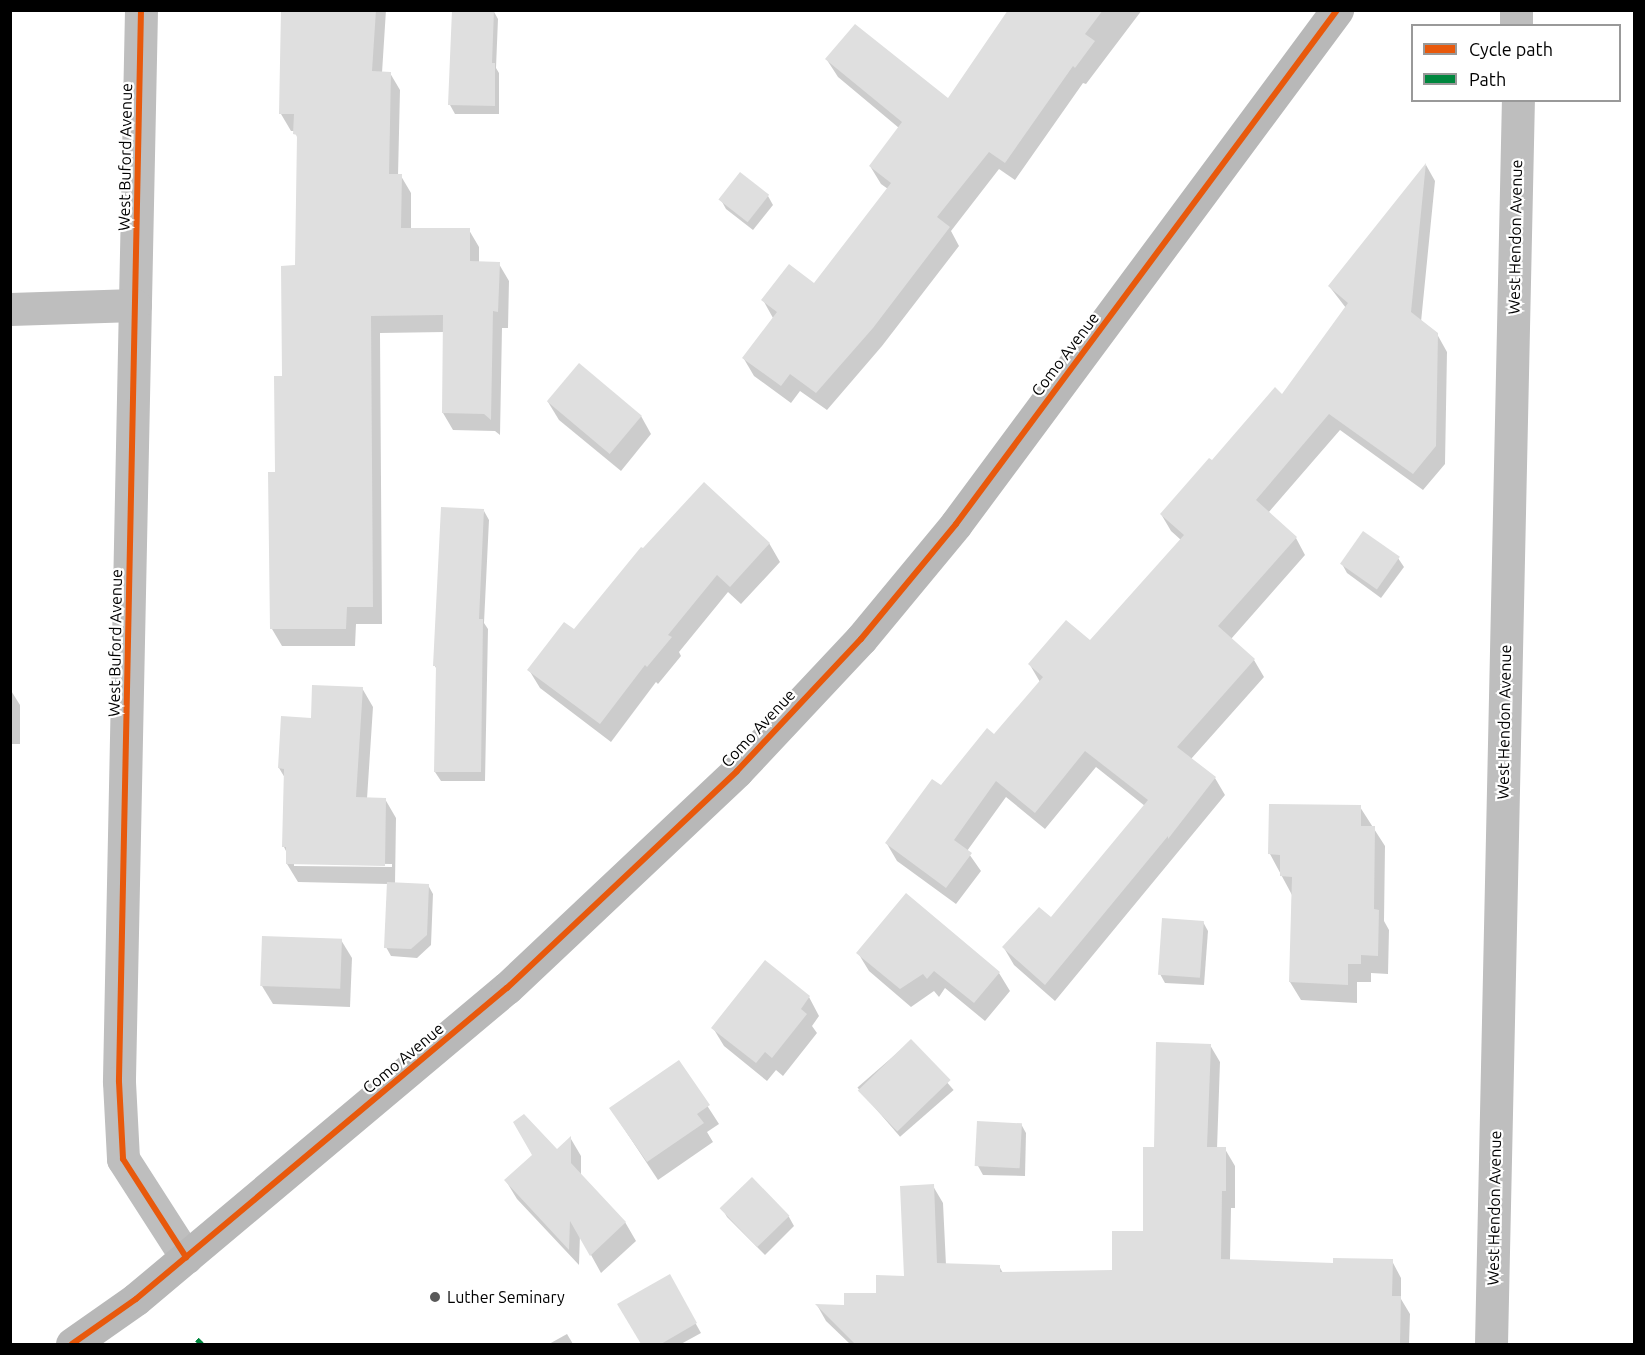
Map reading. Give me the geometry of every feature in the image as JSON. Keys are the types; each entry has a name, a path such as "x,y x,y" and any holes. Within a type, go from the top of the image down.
{"main road":[{"name":"Como Avenue","path":"72,1344 136,1299 507,988 737,771 861,639 956,524 1337,10"}],"street":[{"name":"West Buford Avenue","path":"141,10 119,1083 123,1159 186,1257"},
{"name":"West Hendon Avenue","path":"1491,1344 1518,102"},
{"path":"10,309 57,310 135,305"}],"building":[{"path":"281,10 376,10 372,71 391,72 389,174 402,174 401,228 470,228 470,261 500,262 498,312 493,311 491,420 484,414 442,413 443,315 371,316 373,607 347,607 346,629 270,629 268,472 275,472 274,376 282,376 281,266 295,265 297,135 293,134 294,114 279,114"},
{"path":"452,10 494,10 492,63 495,63 495,106 448,105"},
{"path":"1008,10 1103,10 1085,34 1095,41 1075,68 1073,66 1005,163 989,152 937,217 950,227 873,328 816,393 790,374 781,386 742,358 777,312 761,300 789,264 814,283 891,183 869,166 902,122 825,59 855,24 948,98"},
{"path":"1426,163 1411,312 1438,333 1436,446 1413,474 1329,414 1256,500 1297,537 1218,626 1255,659 1177,747 1216,777 1168,839 1168,836 1045,985 1002,947 1039,907 1051,917 1148,800 1085,751 1035,813 996,781 954,840 972,853 946,888 885,843 932,779 941,785 987,728 994,734 1043,677 1028,664 1066,620 1090,640 1184,535 1160,514 1209,458 1212,460 1275,387 1282,394 1348,303 1328,286"},
{"path":"740,172 769,195 748,222 718,200"},
{"path":"579,363 642,416 610,454 547,401"},
{"path":"704,482 770,543 730,587 717,575 668,635 672,637 647,667 645,665 600,724 527,670 564,622 574,629 641,547 643,548"},
{"path":"441,507 484,509 479,619 483,619 481,772 434,772 436,666 433,666"},
{"path":"1363,531 1400,557 1377,590 1340,564"},
{"path":"312,685 363,687 356,797 386,798 385,866 286,864 286,847 282,847 284,769 278,768 281,716 311,718"},
{"path":"1269,804 1361,805 1361,826 1375,826 1374,909 1379,910 1378,956 1361,955 1361,964 1348,964 1348,985 1289,982 1292,877 1280,876 1280,855 1268,854"},
{"path":"387,882 429,884 427,935 411,949 384,948"},
{"path":"906,893 1000,972 974,1003 934,971 927,979 923,974 900,989 856,953"},
{"path":"1162,918 1204,921 1200,978 1158,975"},
{"path":"262,936 342,939 340,989 260,986"},
{"path":"765,960 810,996 801,1009 807,1014 772,1058 765,1052 756,1063 711,1028"},
{"path":"911,1039 951,1080 897,1131 858,1090"},
{"path":"1156,1042 1211,1044 1207,1147 1226,1147 1226,1191 1222,1191 1221,1259 1333,1263 1333,1258 1393,1259 1392,1296 1401,1296 1400,1344 855,1344 815,1304 844,1305 844,1293 876,1293 876,1275 904,1276 900,1186 934,1184 937,1263 1000,1265 1000,1272 1112,1270 1112,1231 1143,1231 1143,1147 1154,1147"},
{"path":"679,1060 710,1105 697,1114 704,1123 647,1162 609,1108"},
{"path":"524,1114 557,1149 571,1136 571,1163 626,1222 590,1256 570,1221 569,1250 504,1180 532,1155 513,1122"},
{"path":"977,1121 1022,1123 1020,1168 975,1166"},
{"path":"752,1177 790,1216 757,1247 720,1208"},
{"path":"670,1274 697,1323 661,1344 641,1344 617,1304"}],"marked path":[{"path":"197,1339 202,1344"}],"cycle path":[{"path":"141,10 119,1082 123,1159 186,1257"},
{"path":"72,1344 136,1299 507,988 737,771 861,639 956,524 1337,10"}],"place":[{"name":"Luther Seminary","path":"435,1297"}]}
